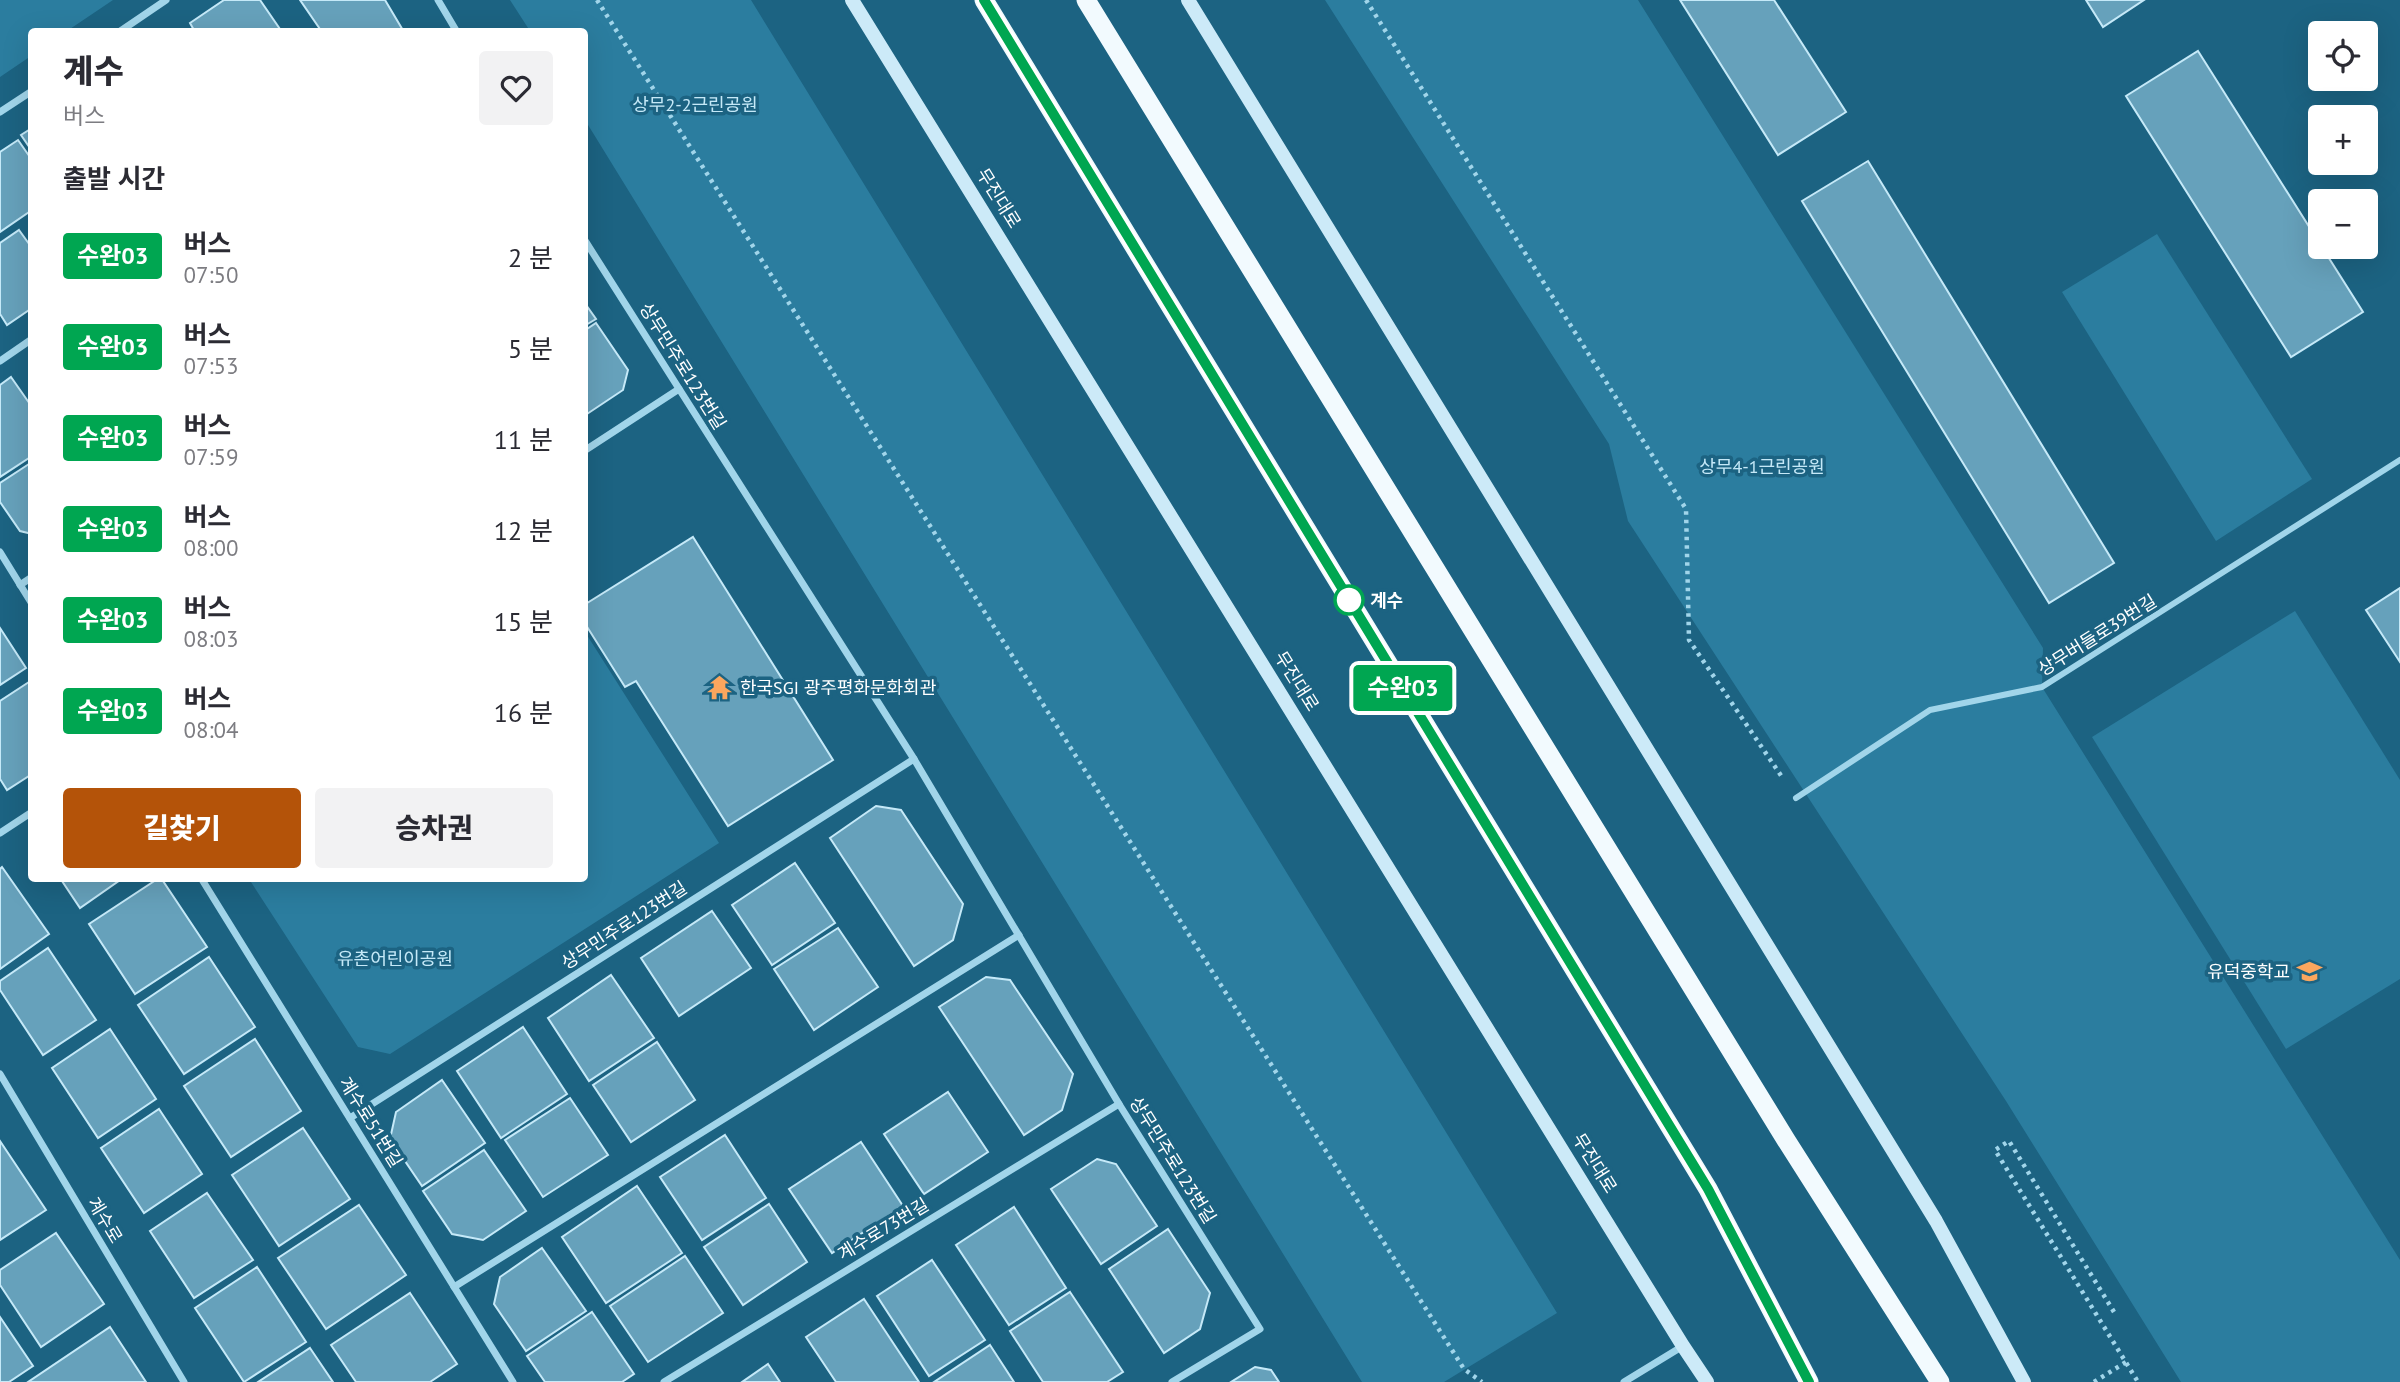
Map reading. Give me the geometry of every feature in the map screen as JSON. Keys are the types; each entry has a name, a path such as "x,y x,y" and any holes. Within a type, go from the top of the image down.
{"highway":[{"path":"984,0 1708,1189 1809,1382"},
{"path":"1086,0 1786,1140 1940,1382"}],"main road":[{"name":"무진대로","path":"852,0 1682,1346 1707,1382"},
{"path":"1188,0 1937,1221 2024,1382"}],"street":[{"path":"126,28 166,0"},
{"path":"438,0 455,28"},
{"path":"0,112 28,94"},
{"name":"상무민주로123번길","path":"588,245 914,758 1119,1104 1259,1329 1172,1382"},
{"path":"0,361 28,342"},
{"path":"588,448 679,389"},
{"name":"상무버들로39번길","path":"1796,798 1930,710 2042,687 2400,460"},
{"path":"0,552 28,598"},
{"path":"20,585 28,580"},
{"name":"상무민주로123번길","path":"350,1118 914,758"},
{"path":"0,833 28,815"},
{"name":"계수로51번길","path":"203,882 513,1382"},
{"path":"454,1287 1019,935"},
{"name":"계수로","path":"0,1074 184,1382"},
{"name":"계수로73번길","path":"665,1382 1119,1104"},
{"path":"1624,1382 1682,1346"}],"path":[{"path":"597,0 1464,1369 1482,1382"},
{"path":"1366,0 1686,509 1689,640 1796,798"},
{"path":"2114,1312 2009,1141 1995,1150 2138,1382"},
{"path":"2094,1382 2126,1362"}],"green space":[{"path":"0,0 113,0 71,28 28,28 28,58 0,77"},
{"name":"상무2-2근린공원","path":"510,0 751,0 1557,1313 1444,1382 1362,1382 588,125 588,28 528,28"},
{"name":"상무4-1근린공원","path":"1325,0 1638,0 2043,648 2042,687 2400,1260 2400,1382 2181,1382 2006,1101 1628,521 1609,444"},
{"path":"2157,234 2312,479 2216,541 2062,292"},
{"name":"유덕중학교","path":"2295,611 2400,780 2400,979 2286,1049 2092,737"},
{"name":"유촌어린이공원","path":"588,637 719,843 390,1054 358,1047 251,882 588,882"}],"building":[{"path":"224,0 260,0 279,28 193,28 190,23"},
{"path":"300,0 385,0 402,28 319,28"},
{"path":"1680,0 1774,0 1846,112 1778,155"},
{"path":"2086,0 2144,0 2103,27"},
{"path":"2198,51 2308,225 2308,259 2329,259 2363,312 2291,357 2126,96"},
{"path":"28,131 28,145 21,135"},
{"path":"18,140 28,154 28,213 0,232 0,152"},
{"path":"1868,161 2114,563 2049,603 1802,201"},
{"path":"19,230 28,242 28,311 7,325 0,314 0,243"},
{"path":"588,308 596,319 588,324"},
{"path":"596,323 628,370 623,390 588,413 588,328"},
{"path":"11,377 28,401 28,459 0,477 0,385"},
{"path":"28,465 28,533 20,531 0,502 0,483"},
{"path":"693,537 833,760 728,826 636,681 625,687 588,628 588,603"},
{"path":"2400,588 2400,662 2366,610"},
{"path":"0,628 26,668 0,685"},
{"path":"28,683 28,777 7,790 0,779 0,701"},
{"path":"876,806 901,810 963,904 953,940 914,966 830,838"},
{"path":"795,863 835,923 772,965 732,905"},
{"path":"2,867 49,934 0,969 0,869"},
{"path":"63,882 117,882 80,908"},
{"path":"153,882 164,882 207,947 135,994 89,924"},
{"path":"712,911 751,968 679,1016 641,958"},
{"path":"838,928 878,987 814,1030 774,969"},
{"path":"48,948 96,1020 43,1055 0,990 0,981"},
{"path":"209,957 255,1027 184,1074 138,1005"},
{"path":"611,975 654,1038 589,1081 548,1018"},
{"path":"986,977 1010,980 1073,1074 1062,1110 1024,1135 939,1007"},
{"path":"523,1027 567,1094 501,1138 457,1071"},
{"path":"110,1029 156,1099 98,1138 52,1068"},
{"path":"255,1039 301,1111 231,1157 184,1086"},
{"path":"657,1042 695,1100 631,1142 593,1085"},
{"path":"442,1080 485,1143 422,1186 390,1139 396,1112"},
{"path":"948,1092 988,1152 924,1194 884,1134"},
{"path":"570,1098 608,1155 543,1197 505,1140"},
{"path":"159,1109 202,1174 144,1213 101,1148"},
{"path":"303,1128 350,1199 279,1246 232,1175"},
{"path":"725,1135 766,1198 702,1240 660,1177"},
{"path":"0,1141 46,1210 0,1240"},
{"path":"861,1142 903,1206 832,1253 789,1189"},
{"path":"484,1150 526,1211 483,1240 452,1234 423,1191"},
{"path":"1097,1159 1116,1164 1157,1226 1101,1264 1051,1189"},
{"path":"637,1186 682,1253 606,1303 562,1237"},
{"path":"207,1193 253,1260 194,1298 150,1231"},
{"path":"769,1204 807,1262 743,1305 704,1247"},
{"path":"359,1205 406,1275 326,1329 278,1258"},
{"path":"1014,1207 1066,1288 1009,1325 956,1245"},
{"path":"1168,1229 1210,1293 1200,1329 1164,1353 1109,1269"},
{"path":"56,1233 104,1304 41,1347 0,1285 0,1270"},
{"path":"542,1248 586,1311 526,1351 494,1304 500,1277"},
{"path":"685,1256 723,1313 648,1362 610,1306"},
{"path":"932,1260 985,1340 929,1376 877,1296"},
{"path":"257,1267 306,1342 244,1382 195,1308"},
{"path":"1070,1292 1123,1372 1107,1382 1043,1382 1010,1331"},
{"path":"410,1293 457,1364 430,1382 356,1382 331,1345"},
{"path":"864,1299 919,1382 836,1382 806,1337"},
{"path":"592,1312 634,1374 622,1382 545,1382 527,1356"},
{"path":"0,1317 33,1366 9,1382 0,1382"},
{"path":"110,1327 146,1382 28,1382"},
{"path":"990,1345 1014,1382 934,1382"},
{"path":"310,1348 333,1382 258,1382"},
{"path":"768,1364 780,1382 742,1382"},
{"path":"1255,1367 1271,1370 1279,1382 1231,1382"}],"bus line":[{"name":"수완03","path":"984,0 1708,1189 1809,1382"}],"place":[{"name":"계수","path":"1349,600"},
{"name":"한국SGI 광주평화문화회관","path":"720,687"},
{"name":"유덕중학교","path":"2310,971"}]}
